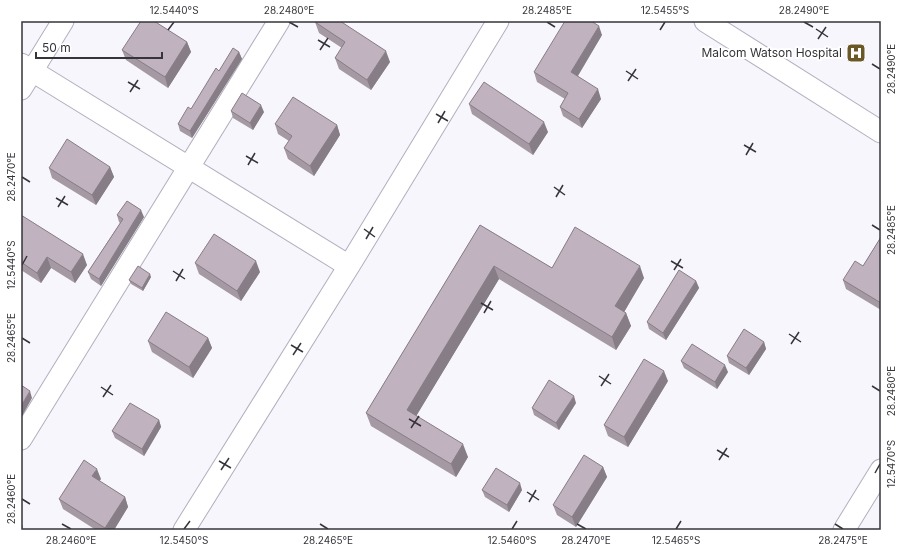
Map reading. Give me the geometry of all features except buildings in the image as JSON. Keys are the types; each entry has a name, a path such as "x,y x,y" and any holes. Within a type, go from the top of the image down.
{"street":[{"path":"21,89 27,68 63,21"},
{"path":"21,439 189,167 201,145 279,21"},
{"path":"184,530 349,266 498,21"},
{"path":"705,21 881,132"},
{"path":"27,68 349,266"},
{"path":"844,530 881,470"}],"place":[{"name":"Malcom Watson Hospital","path":"856,53"}]}
